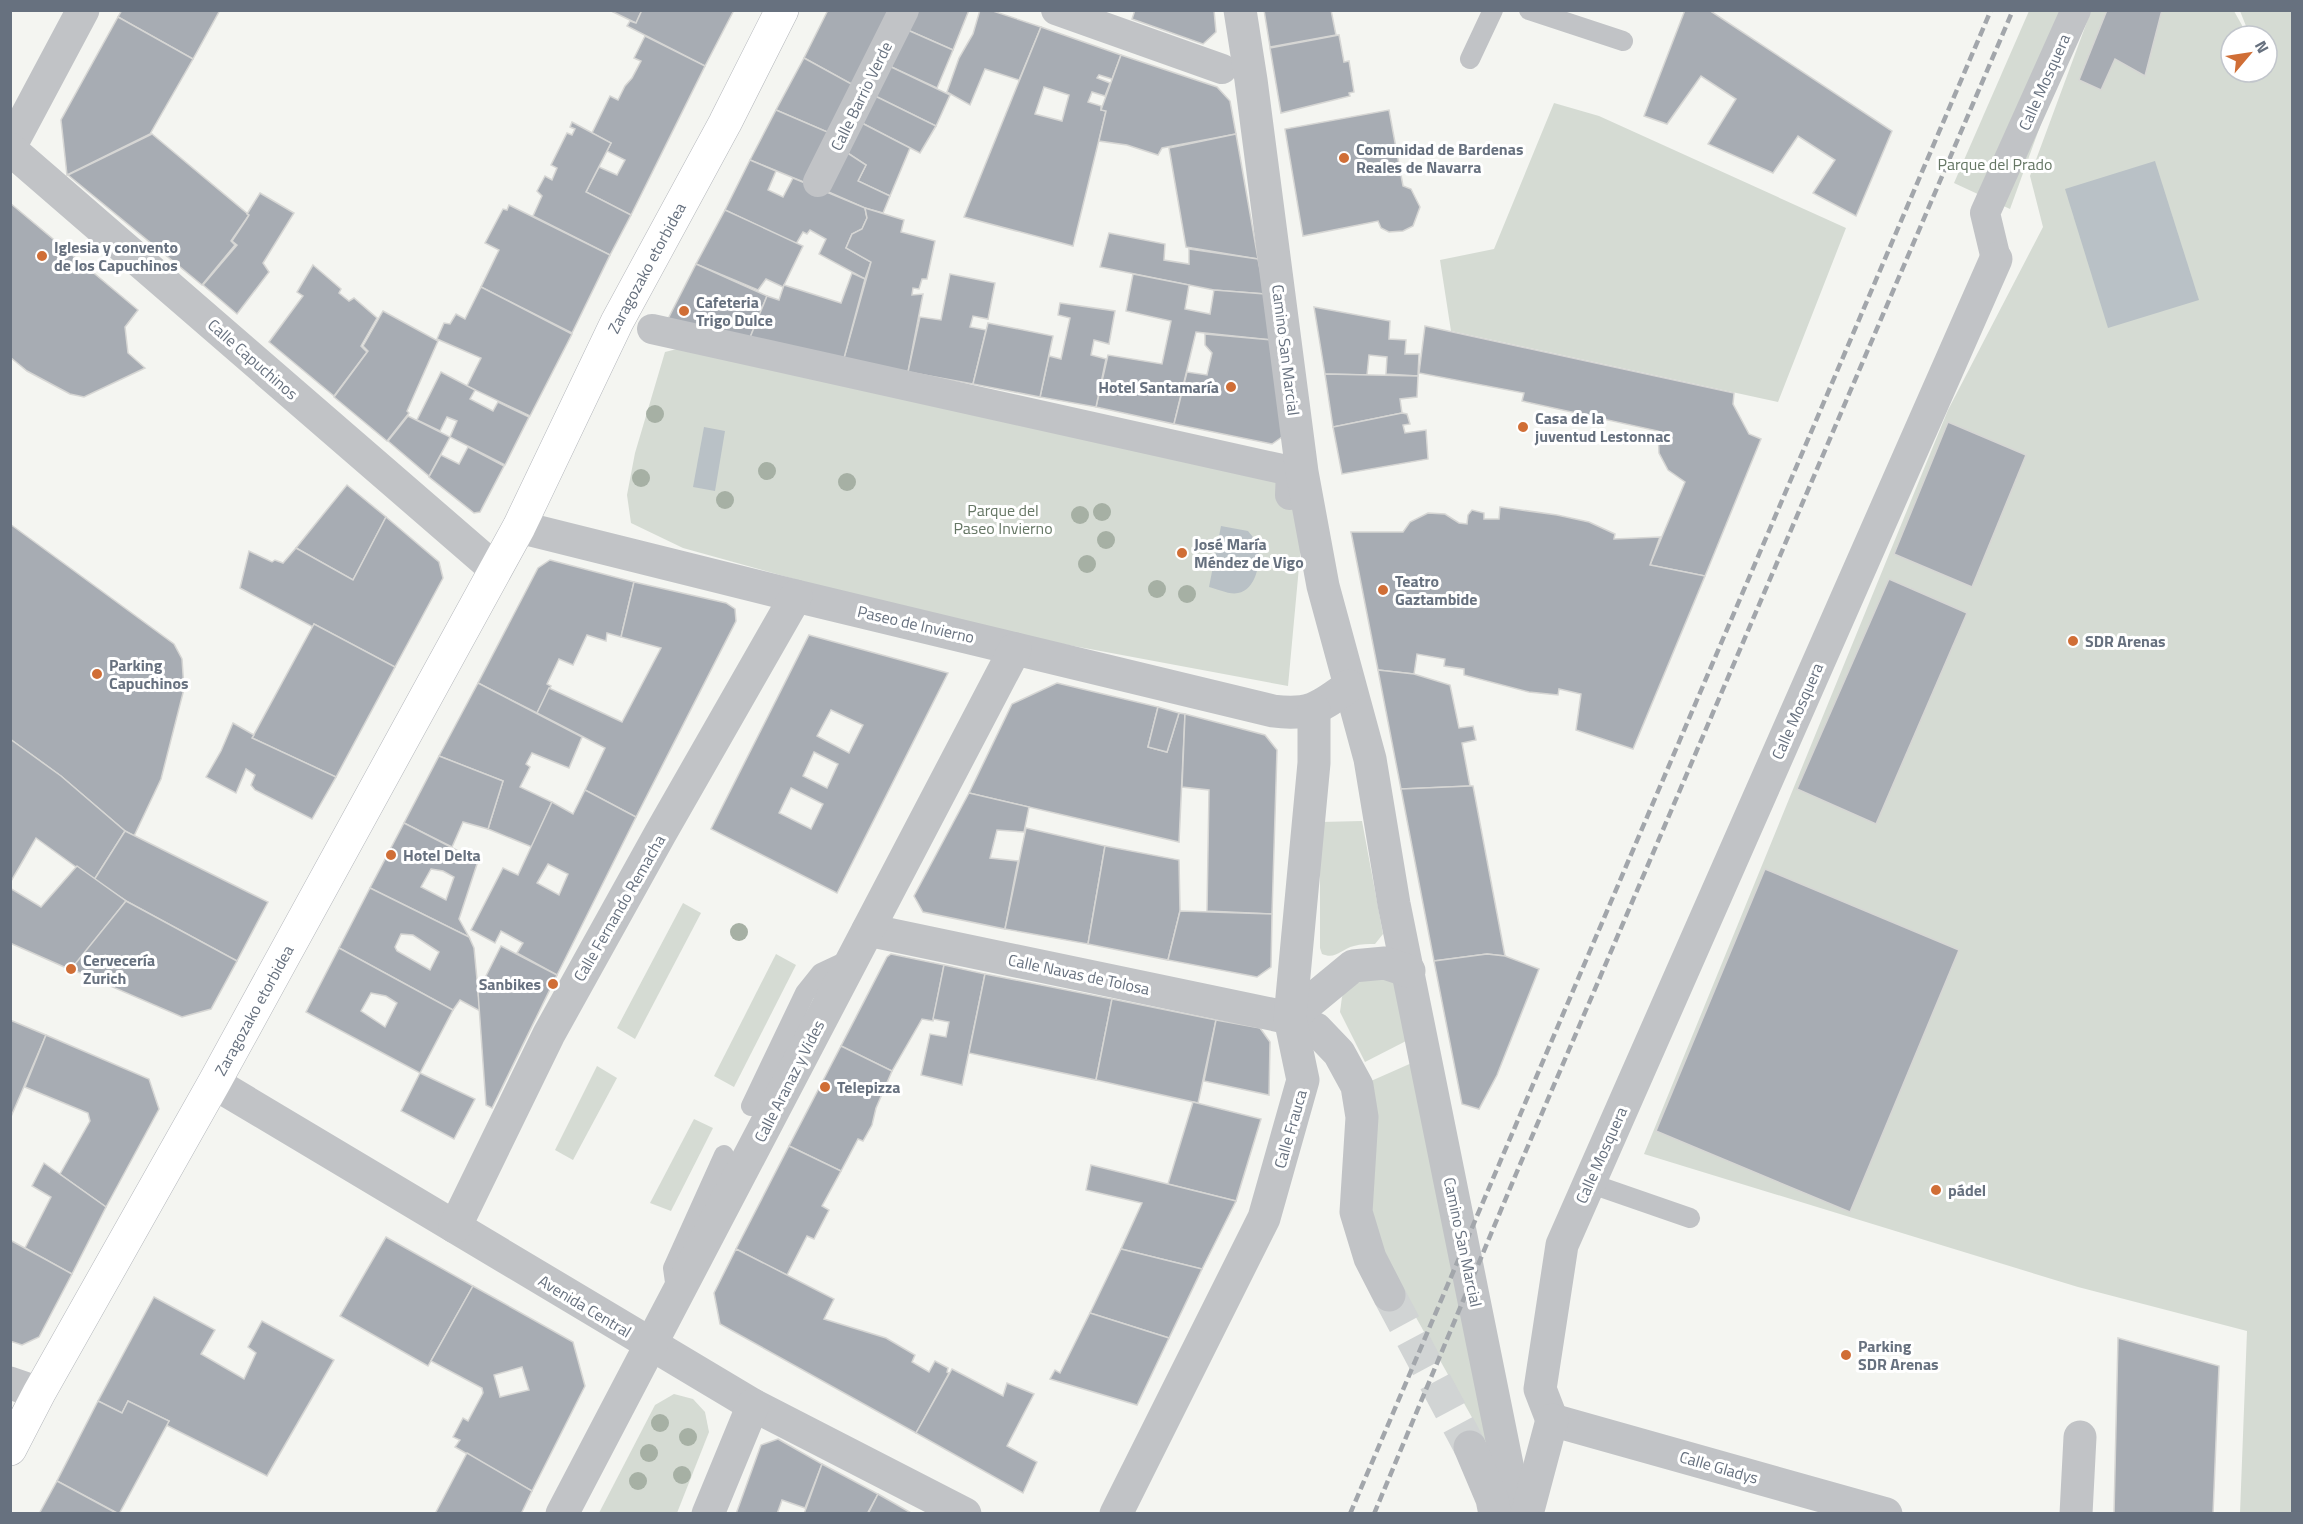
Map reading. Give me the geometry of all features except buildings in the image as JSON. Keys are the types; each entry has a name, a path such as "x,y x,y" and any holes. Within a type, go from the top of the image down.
{"main road":[{"name":"Zaragozako etorbidea","path":"10,1449 25,1388 214,1083 519,527 617,322 725,123 782,10"}],"street":[{"path":"10,148 83,10"},
{"name":"Calle Barrio Verde","path":"818,182 903,10"},
{"path":"1056,10 1222,69"},
{"name":"Camino San Marcial","path":"1240,10 1302,472 1323,586 1370,759 1394,904 1517,1514"},
{"name":"Calle Mosquera","path":"1539,1389 1562,1245 1996,258 1985,213 2076,10"},
{"name":"Calle Capuchinos","path":"10,148 495,569"},
{"path":"652,329 1291,471 1290,495"},
{"name":"Paseo de Invierno","path":"519,527 1273,711 1285,713 1314,710"},
{"name":"Calle Fernando Remacha","path":"455,1227 549,1034 796,596"},
{"name":"Calle Aranaz y Vides","path":"561,1514 1015,649"},
{"path":"1314,710 1349,686"},
{"name":"Calle Frauca","path":"1116,1514 1264,1218 1304,1080 1290,1018 1314,763 1314,710"},
{"name":"Calle Navas de Tolosa","path":"860,943 1290,1018"},
{"path":"1389,1295 1370,1258 1356,1212 1362,1117 1357,1086 1339,1053 1324,1037 1316,1029 1290,1018 1353,966 1385,963 1408,971"},
{"name":"Avenida Central","path":"214,1083 753,1405 966,1514"},
{"path":"1492,1382 1539,1389 1552,1420 1527,1514"},
{"path":"708,1514 753,1405"},
{"name":"Calle Gladys","path":"1552,1420 1886,1514"},
{"path":"2076,1514 2080,1437"},
{"path":"1470,1447 1492,1499 1495,1514"}],"lane":[{"path":"1470,60 1493,10"},
{"path":"1529,10 1623,42"},
{"path":"751,1106 805,993 821,974 860,943"},
{"path":"676,1294 673,1268 724,1155"},
{"path":"1589,1183 1690,1218"}],"green space":[{"name":"Parque del Prado","path":"2029,11 2082,11 2010,209 1954,183"},
{"name":"SDR Arenas","path":"2091,11 2234,11 2241,24 2219,24 2219,84 2279,84 2279,24 2245,24 2240,11 2292,11 2292,1513 2240,1513 2247,1331 2078,1287 1644,1154 1948,410 2043,227 2030,176"},
{"path":"1554,103 1599,116 1846,228 1778,402 1451,331 1440,260 1494,249"},
{"name":"Parque del Paseo Invierno","path":"713,340 1308,469 1288,686 1009,634 1003,637 683,548 631,523 627,495 635,453 665,352"},
{"path":"1362,821 1383,934 1375,944 1349,947 1335,955 1327,956 1322,954 1320,948 1320,822"},
{"path":"683,903 701,913 635,1039 617,1028"},
{"path":"776,954 796,965 734,1087 714,1076"},
{"path":"1377,970 1398,985 1408,1040 1365,1062 1340,1012 1346,986"},
{"path":"1414,1062 1493,1455 1390,1271 1369,1216 1371,1081"},
{"path":"597,1066 617,1078 573,1160 555,1150"},
{"path":"694,1119 713,1128 671,1211 650,1203"},
{"path":"674,1394 693,1399 705,1412 709,1432 677,1513 599,1513 655,1405"}],"shaded area":[{"path":"2155,161 2199,300 2108,328 2065,189"},
{"path":"704,427 725,431 715,491 693,487"},
{"path":"1221,526 1248,531 1257,545 1259,561 1256,575 1249,587 1238,593 1227,593 1209,587"}],"tunnel":[{"path":"1389,1295 1470,1447"}],"railway":[{"path":"1350,1514 1991,10"},
{"path":"1374,1514 1516,1174 2013,10"}],"place":[{"name":"Comunidad de Bardenas Reales de Navarra","path":"1344,158"},
{"name":"Iglesia y convento de los Capuchinos","path":"42,256"},
{"name":"Cafeteria Trigo Dulce","path":"684,311"},
{"name":"Hotel Santamaría","path":"1231,387"},
{"name":"Casa de la juventud Lestonnac","path":"1523,427"},
{"name":"José María Méndez de Vigo","path":"1182,553"},
{"name":"Teatro Gaztambide","path":"1383,590"},
{"name":"SDR Arenas","path":"2073,641"},
{"name":"Parking Capuchinos","path":"97,674"},
{"name":"Hotel Delta","path":"391,855"},
{"name":"Cervecería Zurich","path":"71,969"},
{"name":"Sanbikes","path":"553,984"},
{"name":"Telepizza","path":"825,1087"},
{"name":"pádel","path":"1936,1190"},
{"name":"Parking SDR Arenas","path":"1846,1355"}]}
